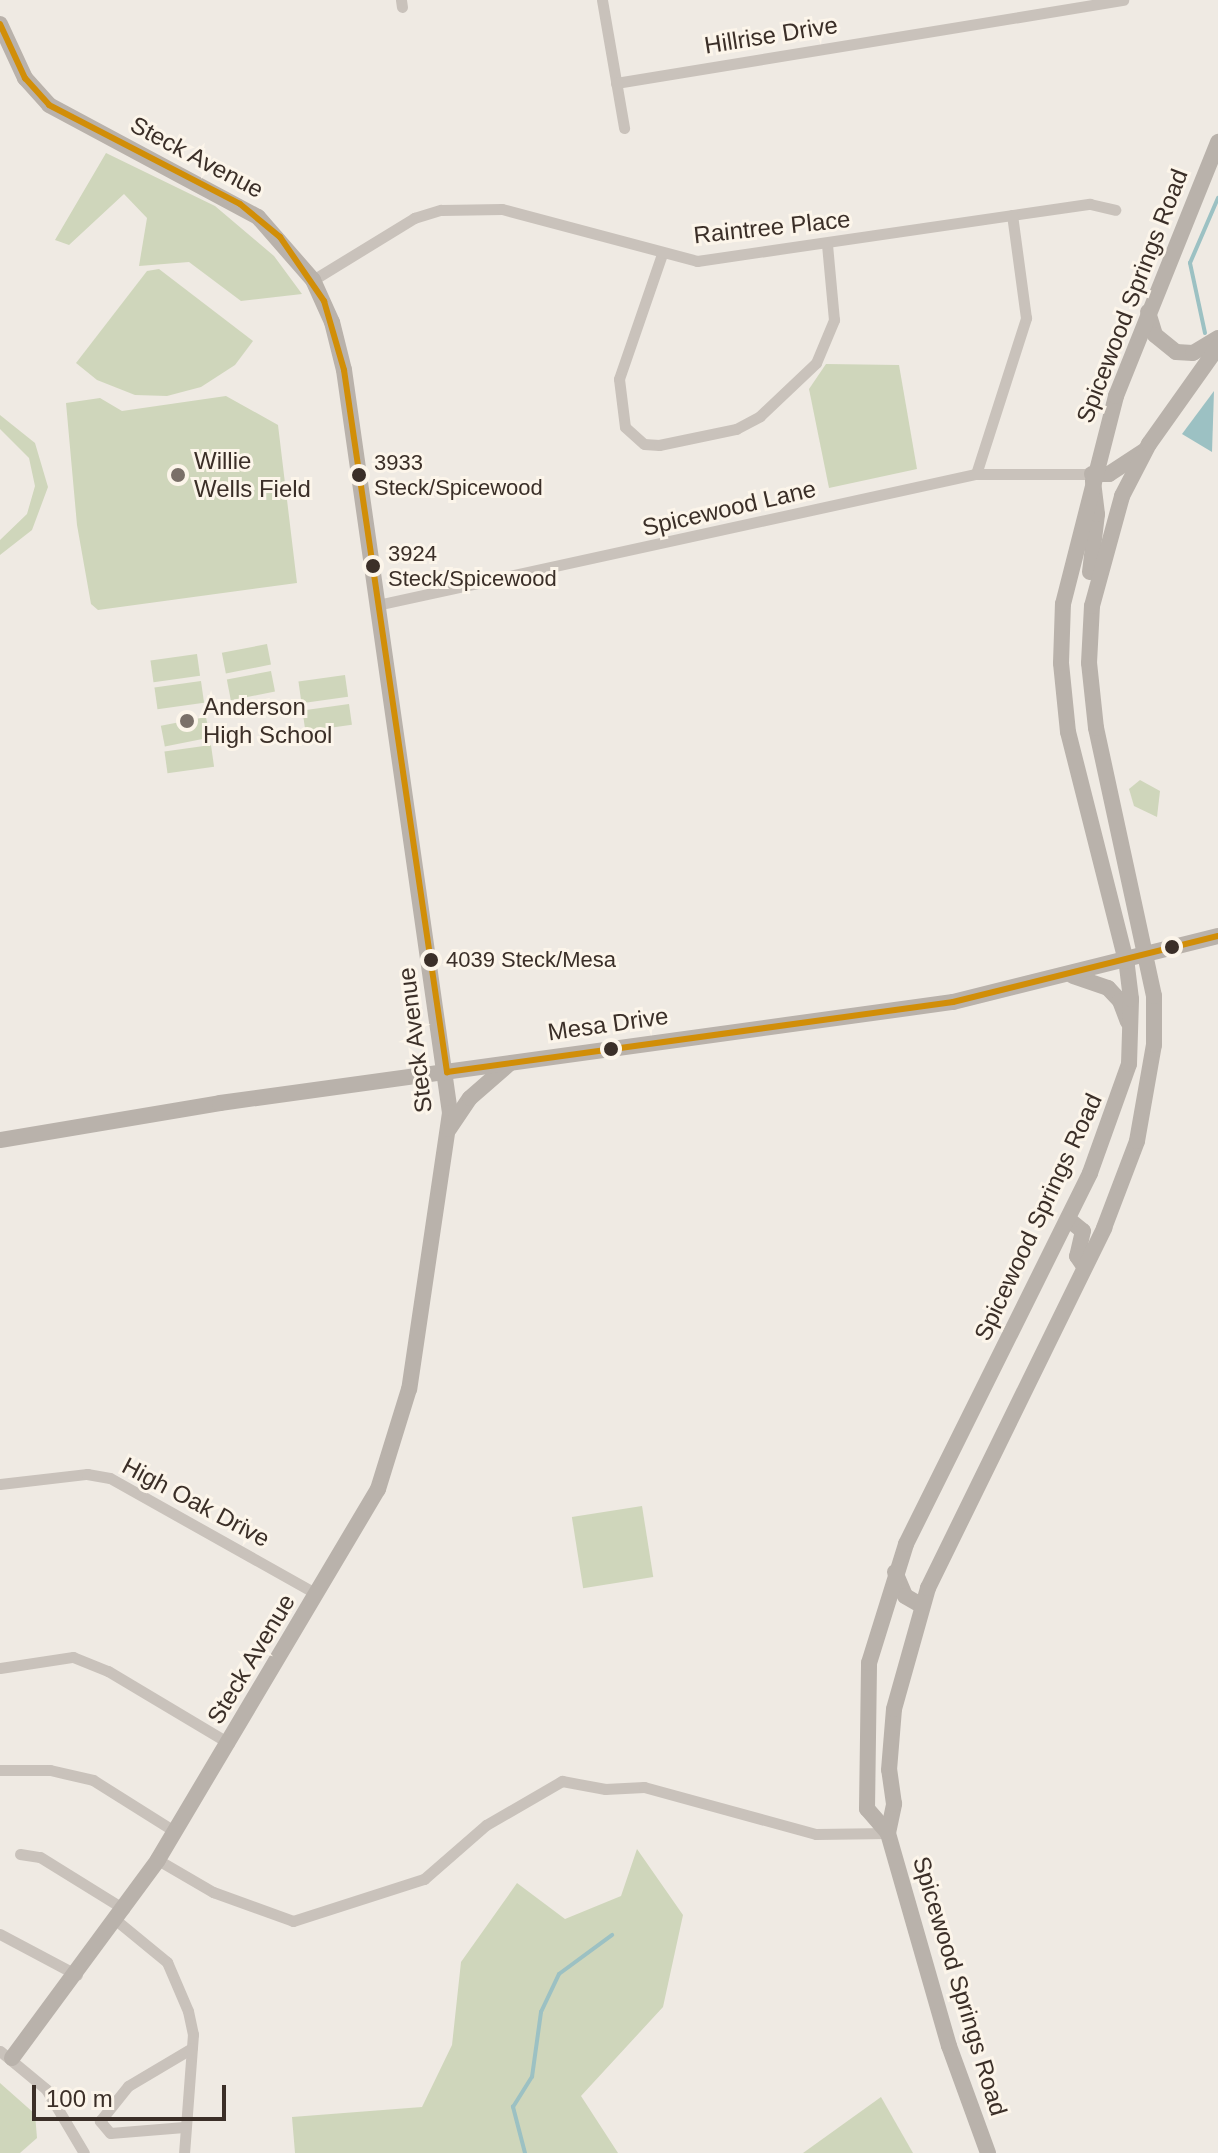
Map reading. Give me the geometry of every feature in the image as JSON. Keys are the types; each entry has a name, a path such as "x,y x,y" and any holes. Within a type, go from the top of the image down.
{"main road":[{"name":"Steck Avenue","path":"0,24 25,78 49,105 240,204 280,237 313,280 340,348 447,1072 448,1131 429,1269 395,1445 378,1489 158,1860 77,1975 6,2054"},
{"name":"Spicewood Springs Road","path":"988,2153 949,2046 888,1833 867,1809 864,1736 869,1663 895,1572 1068,1219 1123,1090 1132,1033 1126,961 1062,689 1063,604 1092,474 1148,312 1218,142"},
{"path":"1148,312 1155,335 1176,352 1193,353 1218,338"},
{"name":"Spicewood Springs Road","path":"888,1833 894,1804 889,1770 894,1709 922,1606 1122,1187 1148,1093 1155,1032 1148,956 1096,728 1089,663 1092,606 1122,496 1146,449 1218,347"},
{"path":"1092,474 1109,474 1146,449"},
{"path":"1092,474 1122,496"},
{"path":"1092,474 1097,502 1089,564 1092,606"},
{"name":"Mesa Drive","path":"0,1140 512,1062 953,1002 1071,976 1218,936"},
{"path":"1071,976 1115,994 1132,1033"},
{"path":"448,1131 473,1094 512,1062"},
{"path":"1068,1219 1083,1231 1077,1256 1084,1266"},
{"path":"895,1572 905,1596 922,1606"}],"street":[{"path":"602,0 624,128"},
{"name":"Hillrise Drive","path":"616,83 1123,0"},
{"name":"Raintree Place","path":"313,280 414,218 473,208 524,213 662,254 716,260 1090,204 1115,210"},
{"path":"976,474 1026,318 1012,215"},
{"path":"662,254 619,379 625,427 644,444 659,445 736,429 760,416 816,363 834,320 827,245"},
{"name":"Spicewood Lane","path":"377,605 976,474 1092,474"},
{"name":"High Oak Drive","path":"0,1484 87,1474 110,1478 317,1594"},
{"path":"0,1668 73,1657 108,1671 229,1743"},
{"path":"0,1770 50,1770 93,1780 174,1831"},
{"path":"158,1860 213,1892 293,1921 424,1879 486,1825 562,1781 605,1789 644,1787 816,1834 888,1833"},
{"path":"20,1854 40,1857 121,1915 167,1962 188,2011 192,2048 184,2153"},
{"path":"0,1934 77,1975"},
{"path":"184,2127 110,2133 100,2121 128,2086 192,2048"},
{"path":"6,2054 46,2089 84,2153"}],"green space":[{"path":"106,153 215,206 274,256 302,294 241,301 189,262 139,266 147,218 124,194 69,245 55,240"},
{"path":"159,269 253,341 235,365 201,387 167,396 135,395 97,380 76,363 147,271"},
{"path":"826,364 899,365 917,469 829,488 809,389"},
{"name":"Willie Wells Field","path":"226,396 278,425 297,583 98,610 91,604 77,525 66,403 100,398 122,411"},
{"path":"0,415 35,443 48,487 32,530 0,555 0,540 27,514 35,486 29,458 0,429"},
{"path":"267,644 271,665 226,673 222,653"},
{"path":"197,654 200,676 154,682 150,661"},
{"path":"271,671 275,692 231,700 227,680"},
{"path":"345,675 348,697 302,703 298,682"},
{"path":"201,681 204,703 158,709 154,688"},
{"path":"349,704 352,725 305,731 302,711"},
{"path":"206,717 210,738 165,746 161,726"},
{"path":"211,745 214,767 168,773 164,752"},
{"path":"1140,780 1160,791 1157,817 1134,806 1129,789"},
{"path":"642,1506 653,1577 583,1588 572,1517"},
{"path":"637,1849 683,1915 663,2007 581,2096 618,2153 295,2153 292,2117 422,2107 452,2045 461,1962 517,1883 565,1919 621,1896"},
{"path":"0,2083 35,2114 37,2138 20,2153 0,2153"},
{"path":"881,2097 913,2153 803,2153"}],"water":[{"path":"1214,391 1212,452 1182,434"}],"waterway":[{"path":"1205,333 1190,263 1218,198"},
{"path":"525,2153 513,2107 532,2077 541,2012 559,1974 612,1935"}],"transit line":[{"path":"0,24 25,78 49,105 240,204 280,237 324,301 344,370 447,1072"},
{"path":"447,1072 953,1002 1218,936"}],"place":[{"name":"Willie Wells Field","path":"178,475"},
{"name":"3933 Steck/Spicewood","path":"359,475"},
{"name":"3924 Steck/Spicewood","path":"373,566"},
{"name":"Anderson High School","path":"187,721"},
{"name":"4039 Steck/Mesa","path":"431,960"}]}
